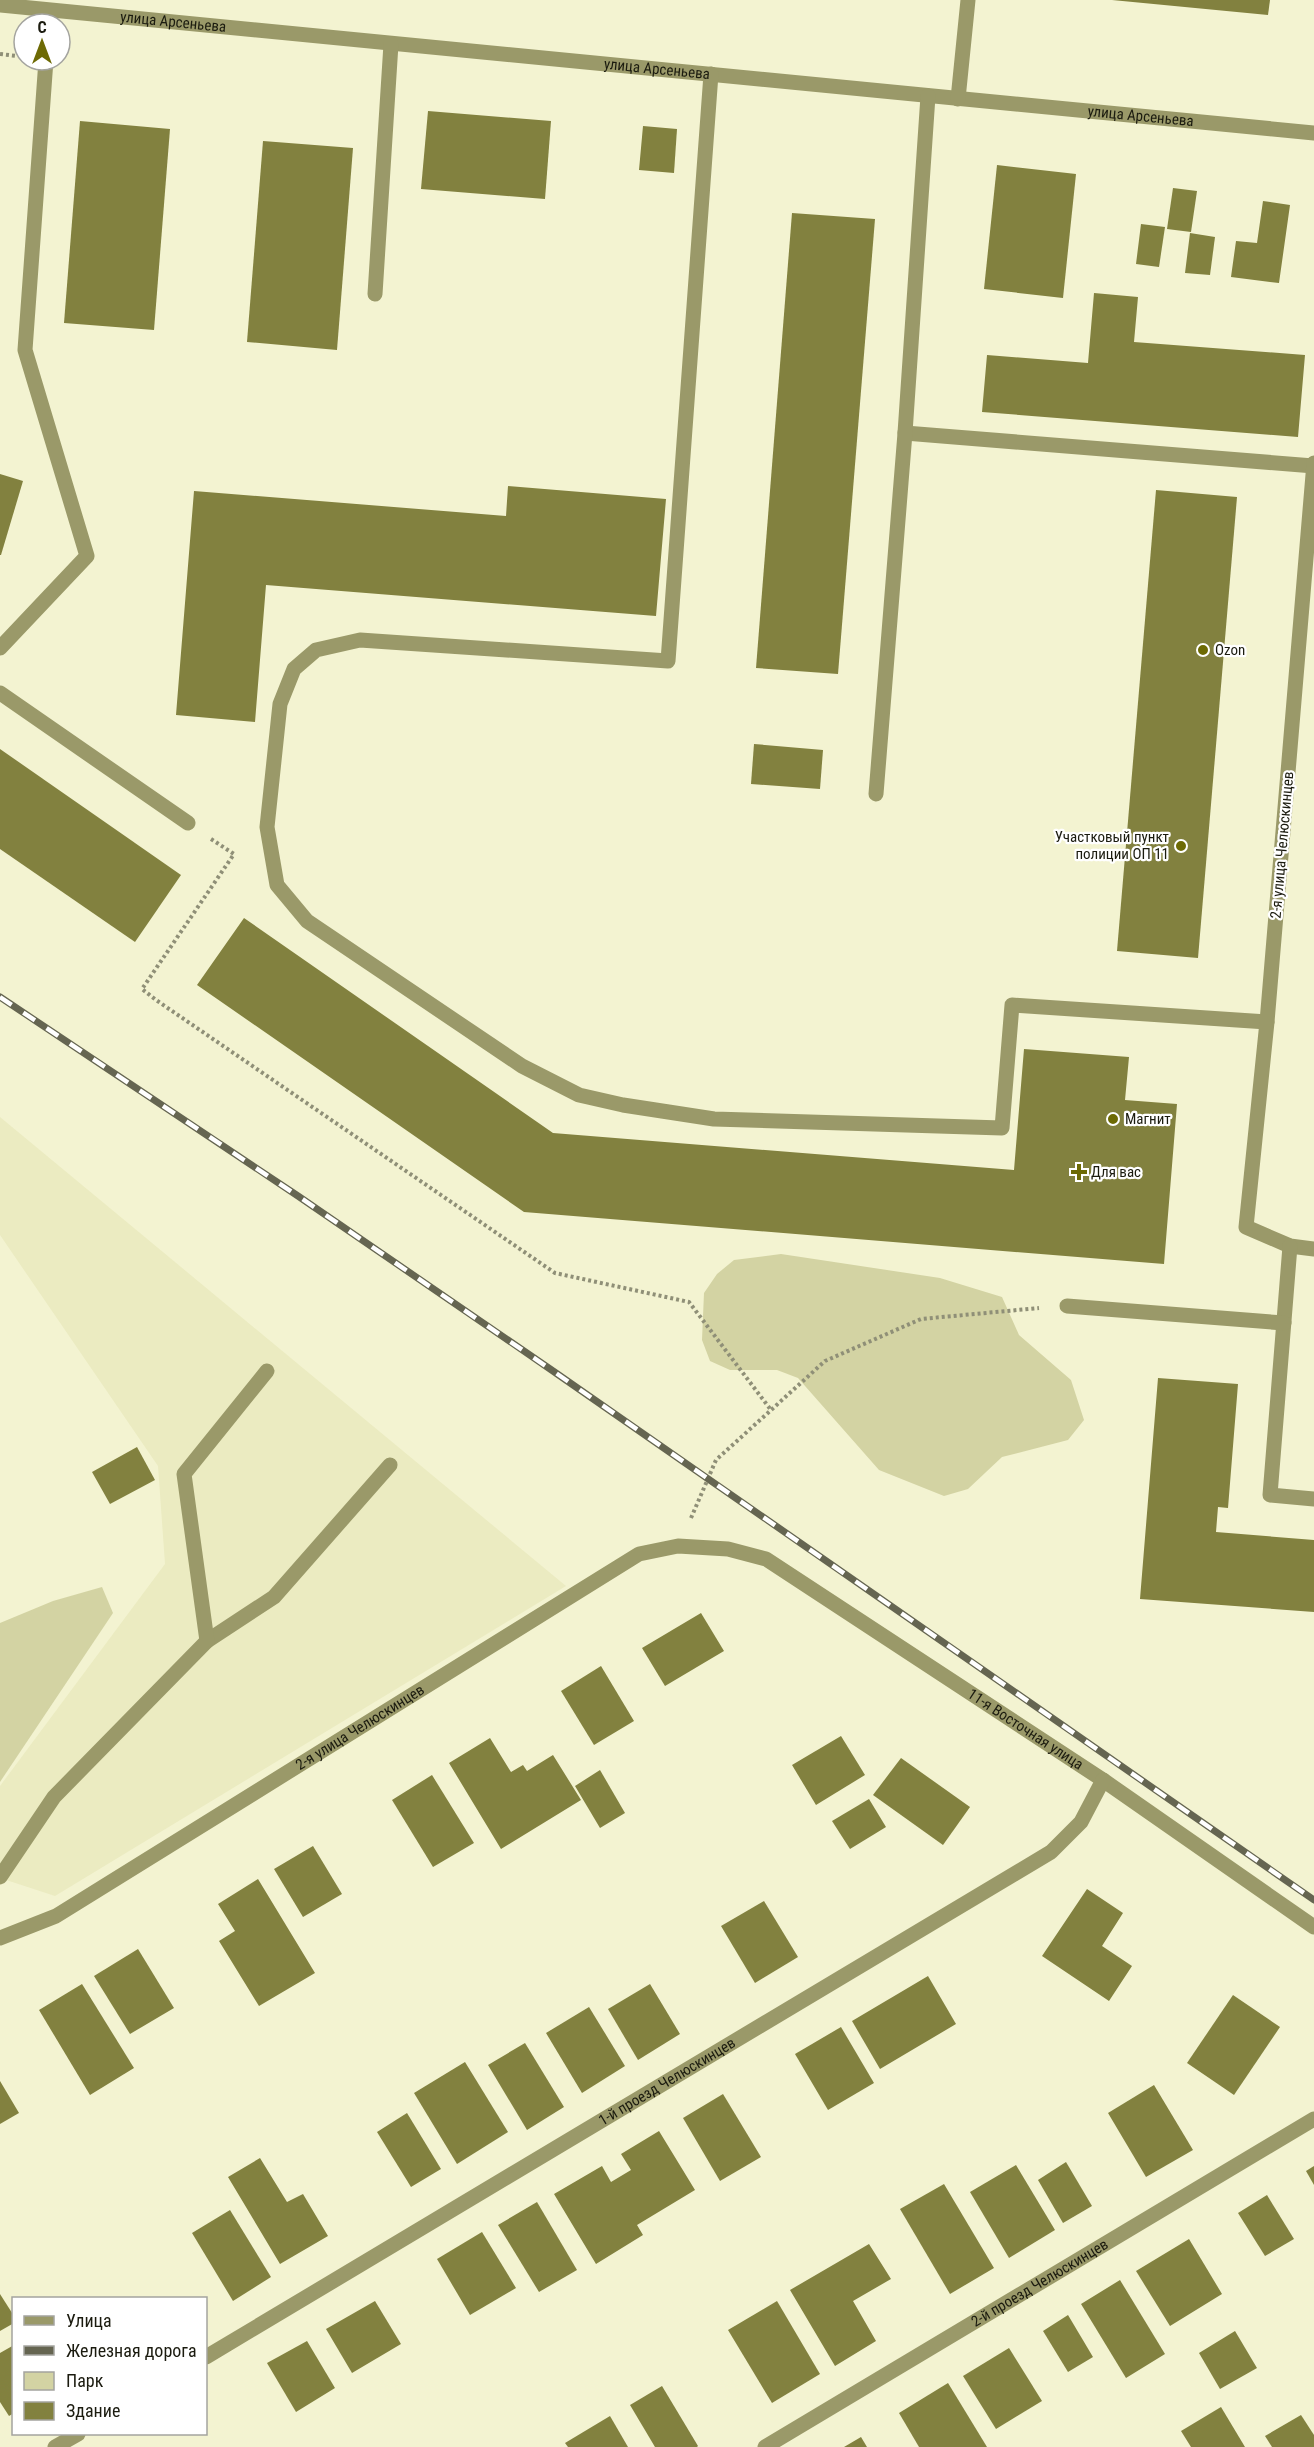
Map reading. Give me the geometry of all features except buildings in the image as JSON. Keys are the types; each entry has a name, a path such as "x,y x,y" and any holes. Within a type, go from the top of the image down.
{"street":[{"path":"958,99 968,0"},
{"name":"улица Арсеньева","path":"0,5 29,12"},
{"name":"улица Арсеньева","path":"72,19 391,44 1314,133"},
{"path":"375,294 391,44"},
{"path":"0,648 87,556 25,350 45,72"},
{"path":"711,74 668,661 360,640 316,650 294,669 280,704 267,826 277,885 307,921 522,1066 579,1095 623,1105 714,1119 1002,1128 1012,1005 1268,1022"},
{"path":"876,794 905,433 928,96"},
{"path":"905,433 1314,464"},
{"name":"2-я улица Челюскинцев","path":"1290,1246 1246,1227 1268,1022 1314,464"},
{"path":"0,693 188,823"},
{"path":"1314,1249 1290,1246 1270,1495 1314,1498"},
{"path":"1067,1306 1284,1323"},
{"path":"207,1641 184,1474 267,1371"},
{"path":"0,1877 54,1797 207,1641 274,1597 390,1465"},
{"name":"2-я улица Челюскинцев","path":"0,1938 56,1917 639,1554 678,1546 728,1549"},
{"name":"11-я Восточная улица","path":"728,1549 766,1559 1103,1780 1314,1928"},
{"name":"1-й проезд Челюскинцев","path":"207,2356 1051,1852 1081,1822 1103,1780"},
{"name":"2-й проезд Челюскинцев","path":"765,2447 1314,2120"},
{"path":"55,2447 75,2435"}],"path":[{"path":"188,823 234,854 142,989 555,1274 689,1302 771,1410"},
{"path":"678,1546 716,1460 825,1361 921,1319 1067,1306"}],"shaded area":[{"path":"0,1117 566,1586 55,1896 0,1878 0,1786 165,1564 158,1466 0,1235"}],"green space":[{"path":"781,1254 940,1278 1002,1297 1019,1335 1071,1380 1084,1420 1068,1440 1002,1457 968,1489 944,1496 879,1470 798,1378 777,1370 730,1370 710,1361 702,1340 704,1293 717,1274 734,1260"},
{"path":"102,1587 113,1613 0,1782 0,1623 53,1601"}],"railway":[{"path":"0,997 298,1196 553,1371 1314,1900"}],"place":[{"name":"Ozon","path":"1203,650"},
{"name":"Участковый пункт полиции ОП 11","path":"1181,846"},
{"name":"Магнит","path":"1113,1119"},
{"name":"Для вас","path":"1079,1172"}]}
